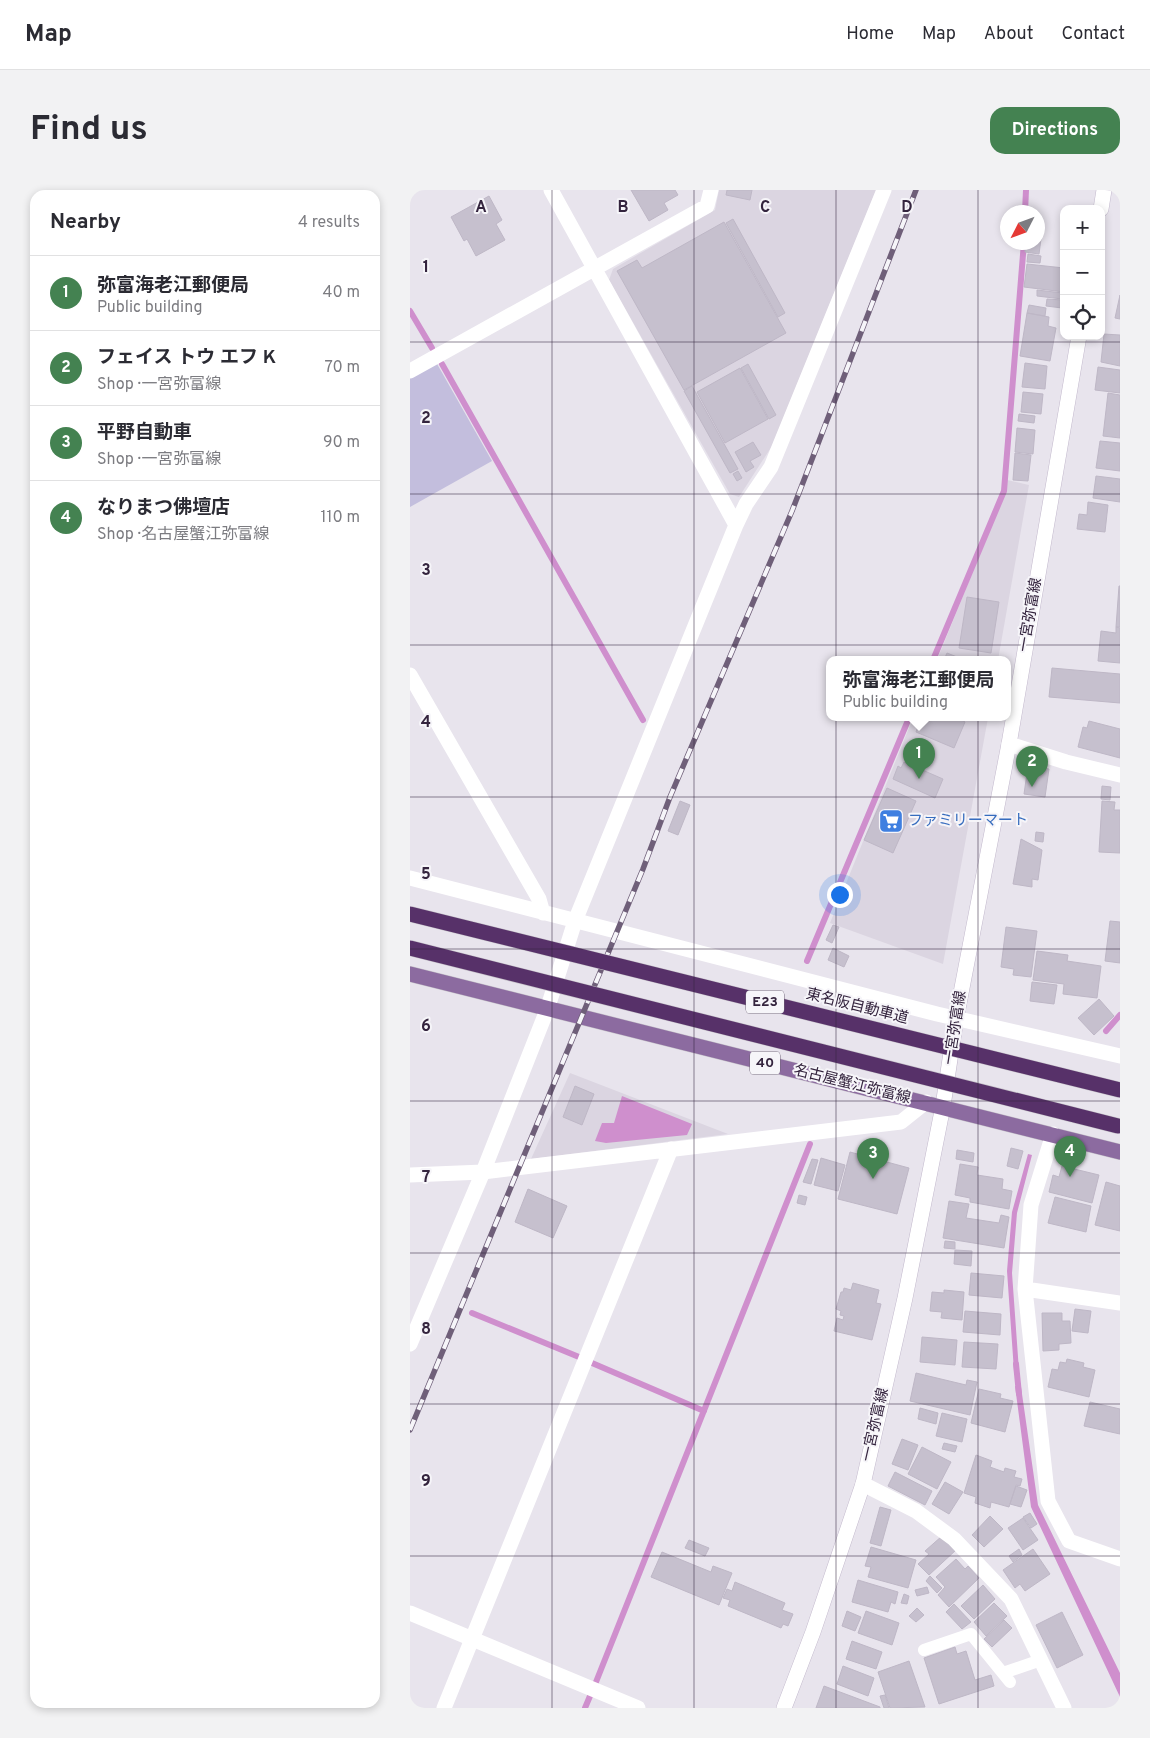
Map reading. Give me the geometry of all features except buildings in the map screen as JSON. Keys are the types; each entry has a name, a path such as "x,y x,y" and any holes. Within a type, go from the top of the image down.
{"highway":[{"name":"東名阪自動車道","path":"410,914 1120,1090"},
{"name":"E23","path":"410,948 1118,1126"}],"main road":[{"name":"名古屋蟹江弥富線","path":"410,974 547,1010 944,1106 1120,1152"}],"street":[{"path":"551,190 596,268 736,525"},
{"path":"410,371 707,206 711,190"},
{"path":"410,1344 483,1172 547,1010 575,921 736,525 746,504 771,467 884,190"},
{"path":"1102,205 1104,190"},
{"name":"一宮弥富線","path":"784,1708 813,1632 863,1484 905,1298 944,1106 956,1018 1008,744 1078,340"},
{"path":"410,675 539,900 543,913"},
{"path":"1008,744 1066,762 1120,775"},
{"path":"410,878 956,1018 1120,1056"},
{"path":"410,1175 483,1172 901,1122 926,1102"},
{"path":"1053,1134 1031,1205 1025,1290 1048,1501 1069,1540 1120,1559"},
{"path":"444,1708 671,1149"},
{"path":"1025,1290 1120,1303"},
{"path":"863,1484 916,1511 954,1539 1011,1599 1064,1708"},
{"path":"410,1613 638,1708"}],"lane":[{"path":"924,1650 971,1634 1007,1678 1041,1660"}],"shaded area":[{"path":"719,190 876,190 772,446 739,497 730,494 609,280 613,269 715,210"},
{"path":"436,362 492,461 410,507 410,377"},
{"path":"1007,480 1029,485 999,656 939,656 1006,491"},
{"path":"912,721 987,721 943,964 830,923"},
{"path":"570,1073 728,1134 531,1159"},
{"path":"622,1096 692,1124 687,1135 606,1143 595,1141 602,1123 614,1123"},
{"path":"1028,1154 1032,1155 1017,1213 1012,1273 1019,1371 1014,1371 1007,1271 1012,1212"},
{"path":"1015,1386 1021,1387 1038,1505 1120,1673 1120,1697 1031,1507"}],"waterway":[{"path":"1025,205 1026,190"},
{"path":"935,656 1004,491 1023,250"},
{"path":"410,311 432,348"},
{"path":"442,364 643,720"},
{"path":"807,961 908,721"},
{"path":"1106,1031 1120,1015"},
{"path":"596,1682 810,1144"},
{"path":"472,1313 579,1357"},
{"path":"592,1363 704,1411"},
{"path":"1016,1364 1019,1394"},
{"path":"585,1708 590,1696"}],"railway":[{"path":"410,1430 643,869 670,797 792,511 916,190"}],"place":[{"name":"弥富海老江郵便局","path":"919,779"},
{"name":"フェイス トウ エフ K","path":"1032,787"},
{"name":"ファミリーマート","path":"891,821"},
{"name":"なりまつ佛壇店","path":"1070,1177"},
{"name":"平野自動車","path":"873,1179"}]}
